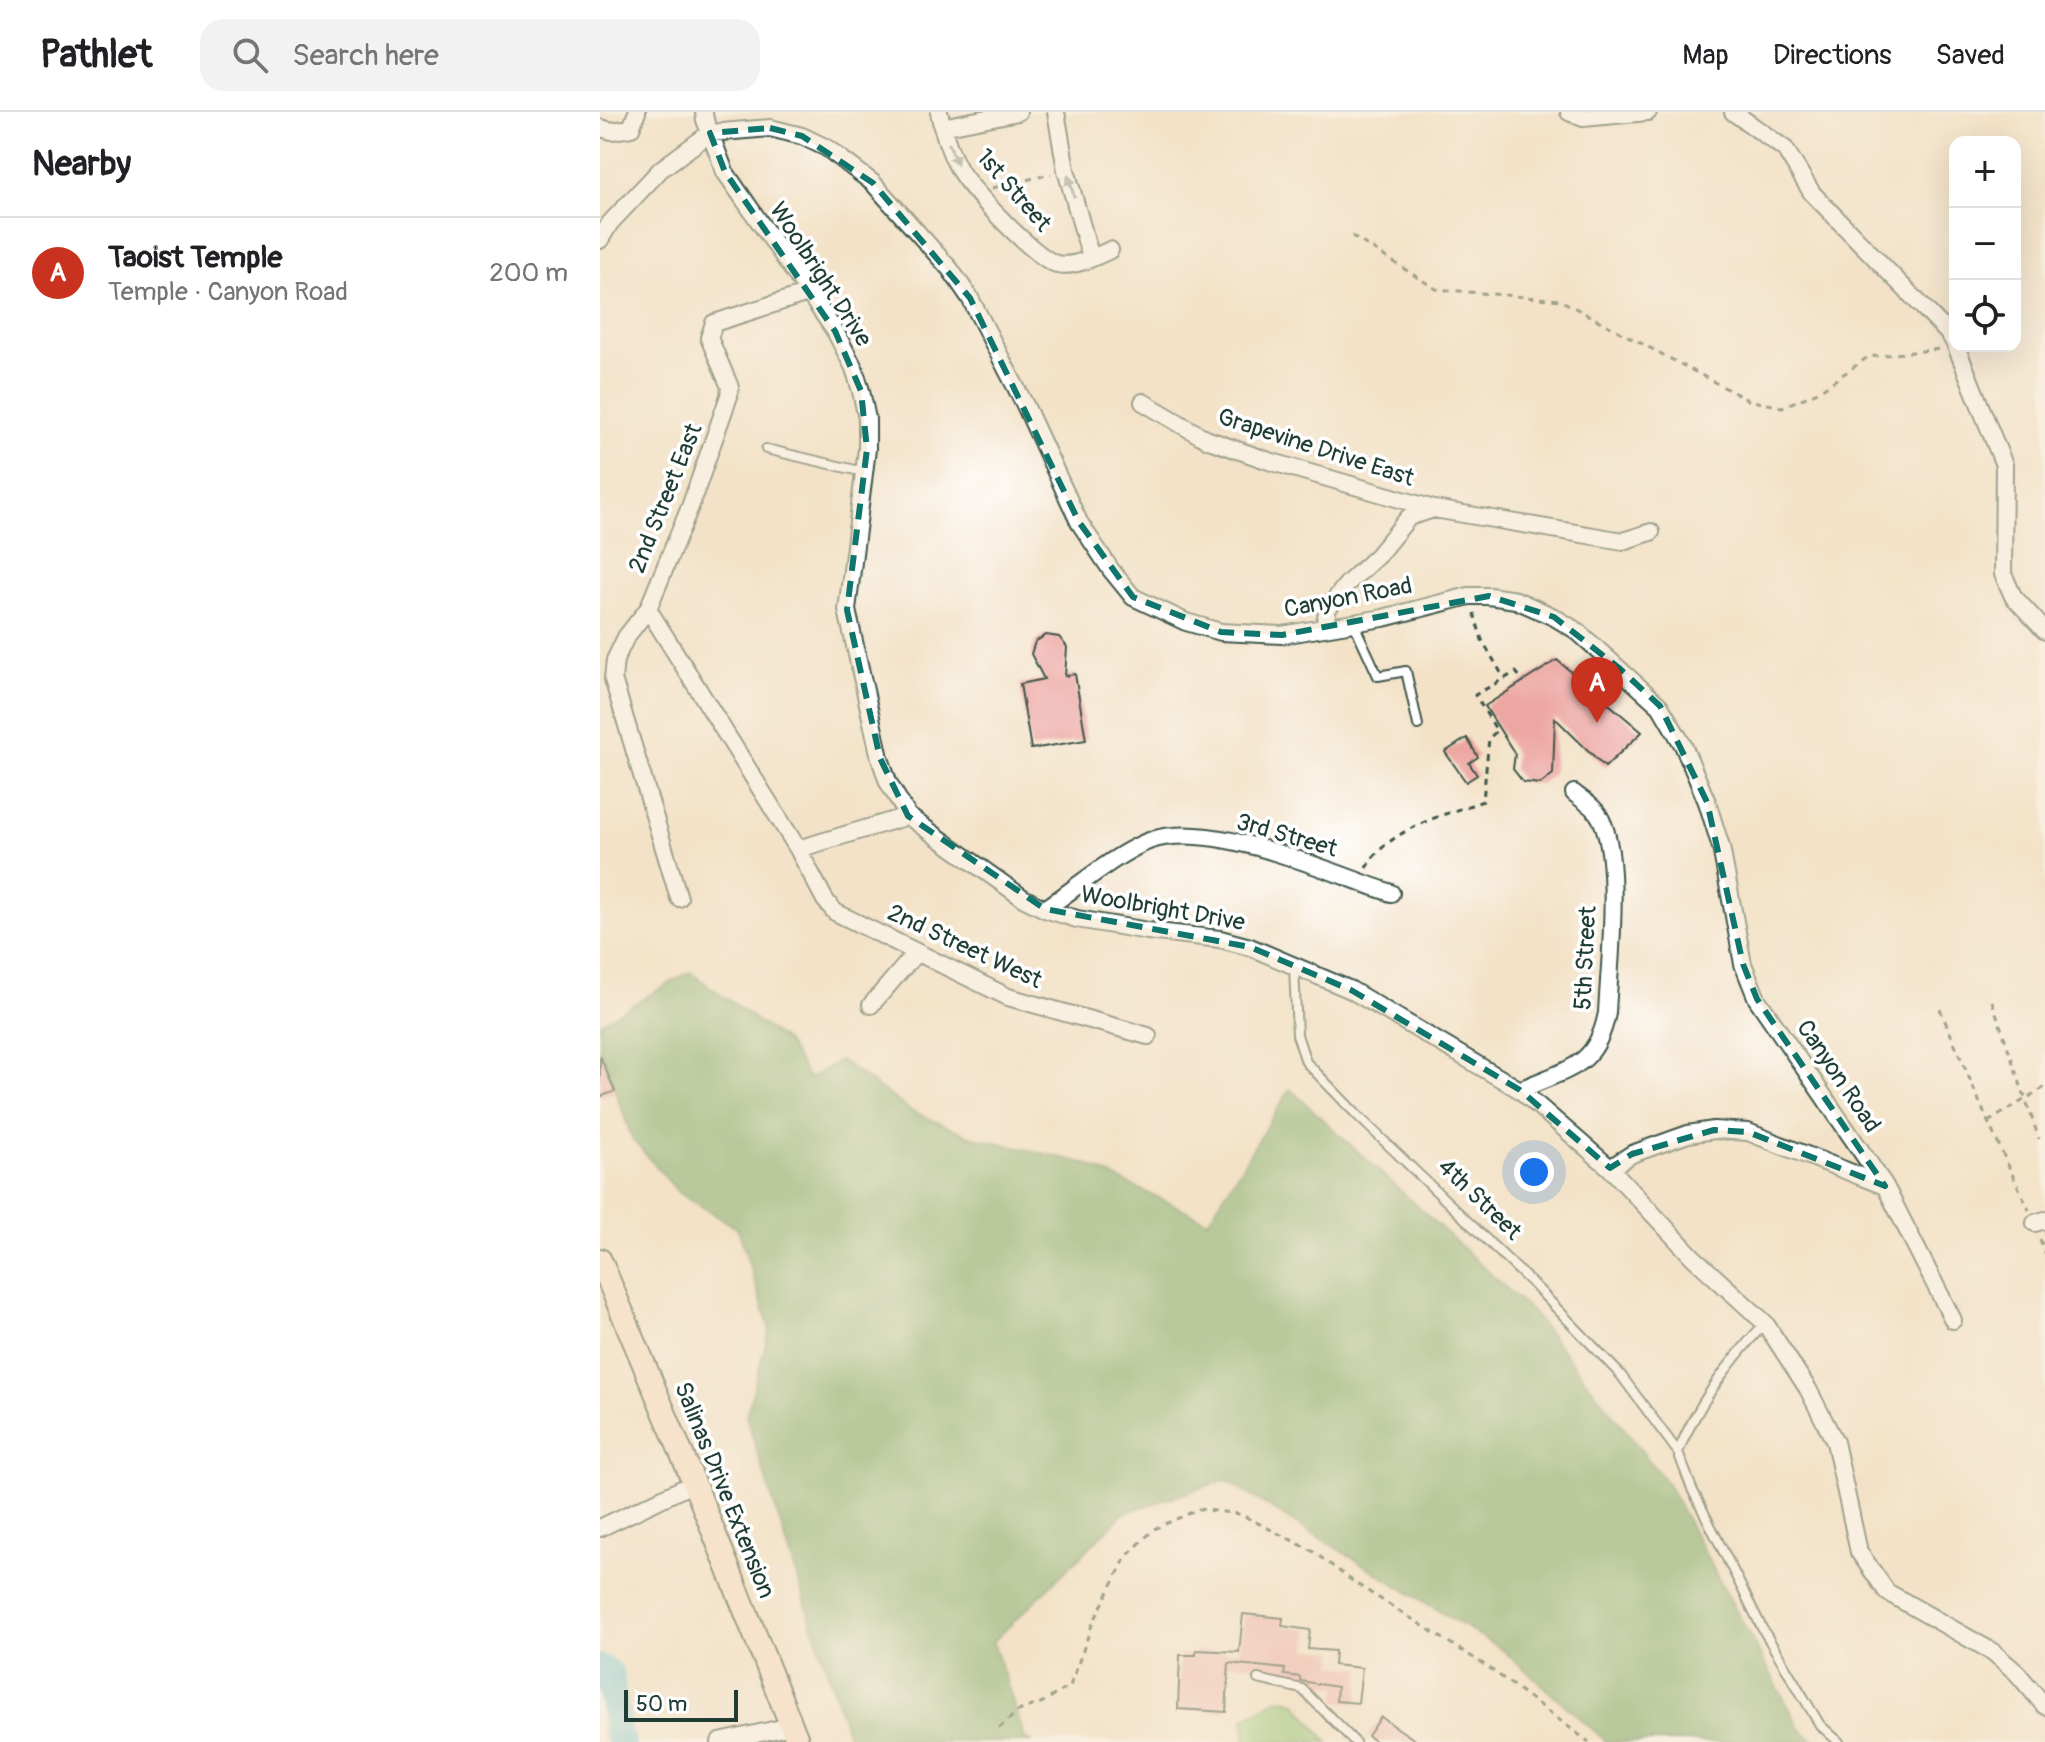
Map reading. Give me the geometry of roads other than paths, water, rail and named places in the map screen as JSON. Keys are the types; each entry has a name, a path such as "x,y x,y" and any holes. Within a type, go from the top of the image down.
{"street":[{"path":"606,129 631,128 637,112"},
{"name":"Woolbright Drive","path":"704,112 725,172 835,331 854,368 861,391 867,419 864,472 847,610 880,758 888,782 908,816 1023,898 1045,909 1077,919 1220,939 1250,947 1351,990 1520,1090 1610,1168 1693,1257 1765,1323 1808,1389 1835,1442 1859,1552 1887,1592 1993,1652 2017,1673 2045,1706"},
{"path":"941,120 1018,112"},
{"path":"1056,112 1066,170 1091,258 1110,250"},
{"path":"1569,112 1583,118 1648,112"},
{"path":"1733,112 1785,149 1812,193 1949,334"},
{"name":"1st Street","path":"941,120 959,170 1037,254 1062,266 1091,258"},
{"name":"Canyon Road","path":"710,133 770,128 802,136 827,148 873,183 950,269 970,298 1025,405 1079,522 1133,597 1186,622 1221,632 1282,635 1354,624 1469,596 1516,600 1577,631 1660,706 1683,745 1707,802 1721,847 1743,964 1757,999 1885,1186 1953,1320"},
{"path":"600,240 610,223 661,169 710,133"},
{"name":"2nd Street East","path":"798,849 648,609 690,507 729,396 730,387 709,338 714,323 808,293"},
{"path":"1954,352 2004,465 2003,574 2013,596 2045,631"},
{"name":"Grapevine Drive East","path":"1143,402 1206,439 1269,461 1434,509 1623,541 1651,532"},
{"path":"1324,627 1328,608 1409,517 1434,509"},
{"path":"648,609 626,637 615,660 613,679 679,898"},
{"name":"5th Street","path":"1520,1090 1585,1060 1594,1052 1603,1035 1607,1013 1612,875 1609,844 1598,814 1574,793"},
{"path":"798,849 908,816"},
{"name":"3rd Street","path":"1045,909 1136,847 1160,838 1204,837 1265,848 1391,893"},
{"name":"2nd Street West","path":"798,849 825,900 835,912 1008,997 1148,1036"},
{"path":"871,1005 916,953"},
{"path":"1610,1168 1632,1154 1688,1134 1714,1130 1748,1132 1885,1186"},
{"name":"Salinas Drive Extension","path":"600,1260 694,1483 794,1734"},
{"path":"600,1528 694,1483"},
{"path":"720,1742 794,1734"}],"lane":[{"path":"766,449 864,472"},
{"path":"1354,624 1378,676 1406,671 1418,725"},
{"name":"4th Street","path":"1294,965 1297,1035 1306,1062 1620,1374 1678,1452 1692,1489 1762,1628 1820,1725 1839,1742"},
{"path":"1678,1452 1691,1421 1712,1386 1765,1323"},
{"path":"1258,1679 1302,1689 1355,1742"}],"waterway":[{"path":"600,1668 610,1674 618,1735 622,1742"}],"place":[{"name":"Taoist Temple","path":"1597,723"}]}
